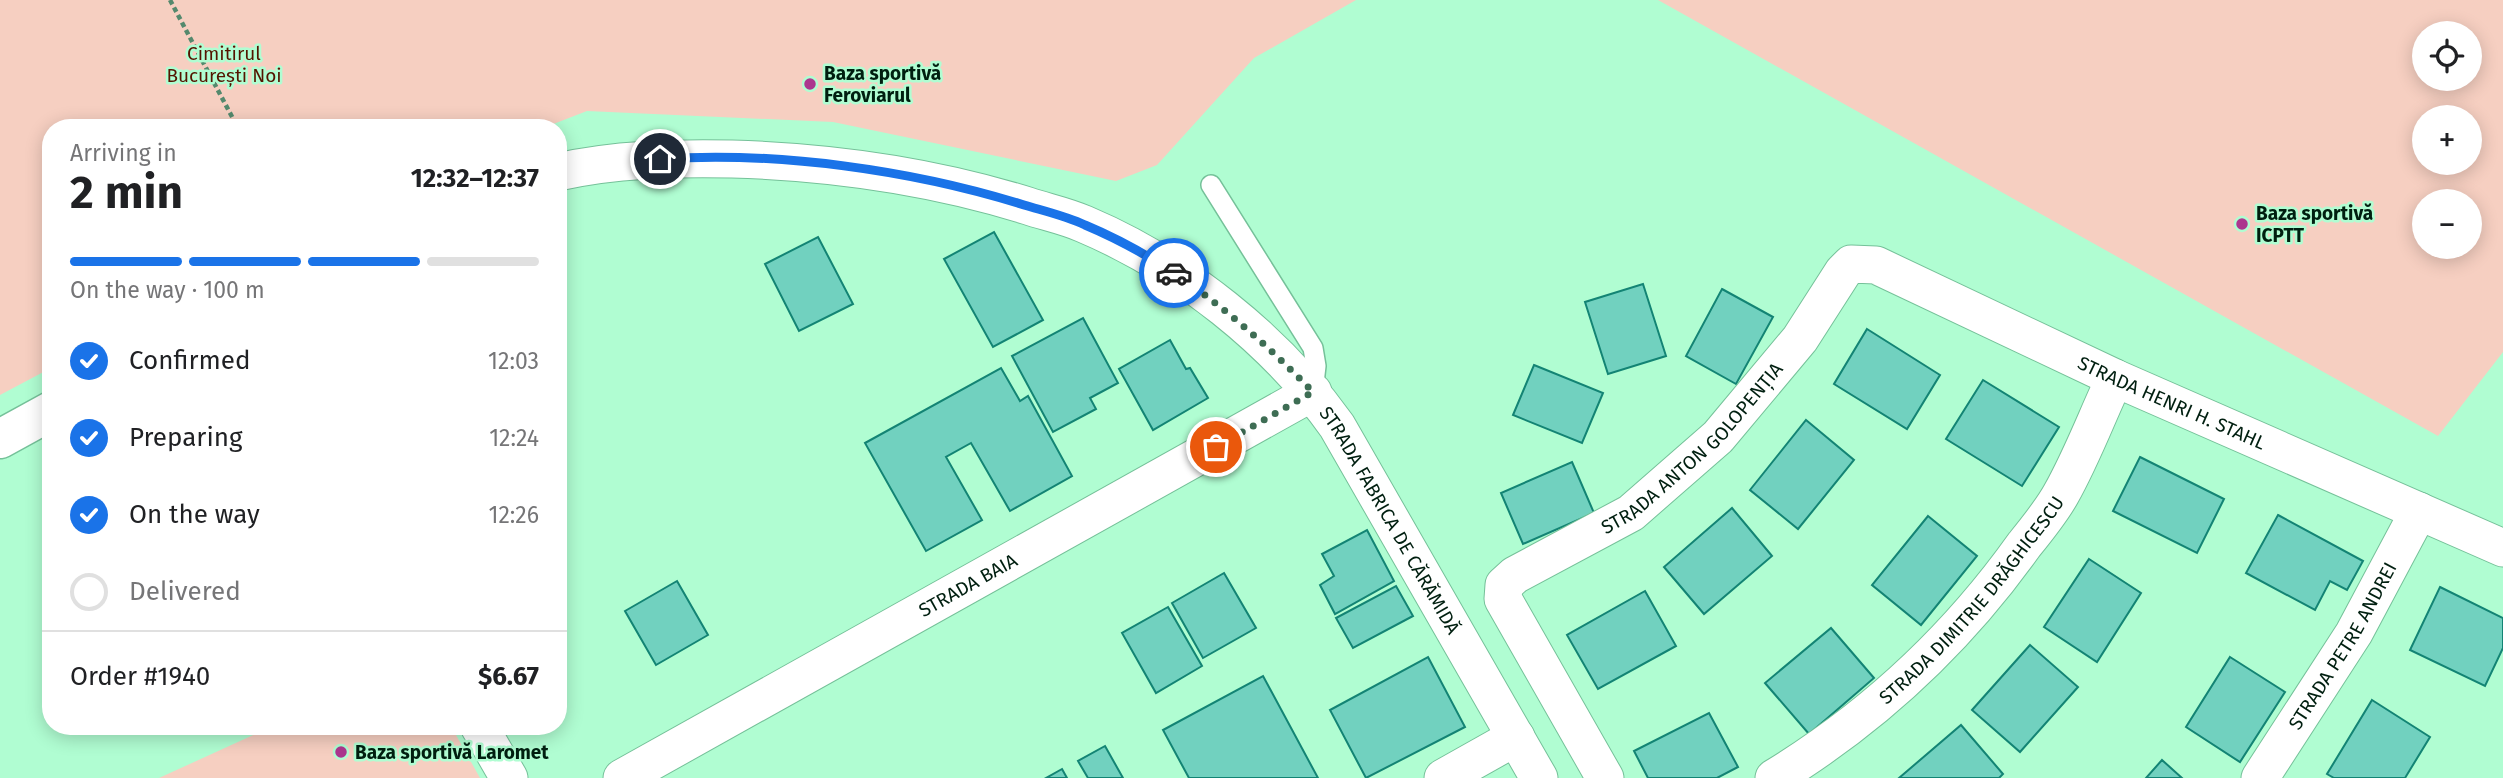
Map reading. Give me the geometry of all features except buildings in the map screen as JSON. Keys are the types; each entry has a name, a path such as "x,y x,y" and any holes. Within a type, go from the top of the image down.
{"street":[{"name":"STRADA FABRICA DE CĂRĂMIDĂ","path":"567,170 590,164 683,158 784,161 880,171 982,192 1083,224 1156,261 1226,310 1262,341 1313,392 1337,426 1539,778"},
{"name":"STRADA HENRI H. STAHL","path":"1843,272 1851,264 1876,265 2115,378 2503,548"},
{"name":"STRADA ANTON GOLOPENȚIA","path":"1605,778 1503,599 1504,585 1515,575 1631,513 1718,437 1800,339 1843,272"},
{"name":"STRADA DIMITRIE DRĂGHICESCU","path":"1773,778 1807,758 1884,700 1952,635 2008,568 2061,495 2115,378"},
{"name":"STRADA BAIA","path":"622,778 1313,392"},
{"path":"0,439 42,416"},
{"name":"STRADA PETRE ANDREI","path":"2260,778 2354,633 2419,511"},
{"path":"484,735 509,778"},
{"path":"1443,778 1516,737"}],"lane":[{"path":"1211,185 1312,348 1316,366 1313,392"}],"path":[{"path":"170,0 233,119"}],"green space":[{"name":"Baza sportivă Feroviarul","path":"0,0 1356,0 1254,58 1157,165 1116,181 833,122 587,111 566,119 42,119 42,373 0,395"},
{"name":"Baza sportivă ICPTT","path":"1658,0 2503,0 2503,352 2438,436"},
{"name":"Baza sportivă Laromet","path":"253,735 456,735 480,778 159,778"}],"way so far":[{"path":"1174,273 1226,310 1262,341 1313,392 1216,447"}],"place":[{"name":"Baza sportivă Feroviarul","path":"810,84"},
{"name":"Baza sportivă ICPTT","path":"2242,224"},
{"name":"Baza sportivă Laromet","path":"341,752"}],"route":[{"path":"660,159 784,161 880,171 982,192 1083,224 1174,273"}],"park label":[{"name":"Cimitirul București Noi","path":"224,64"}]}
